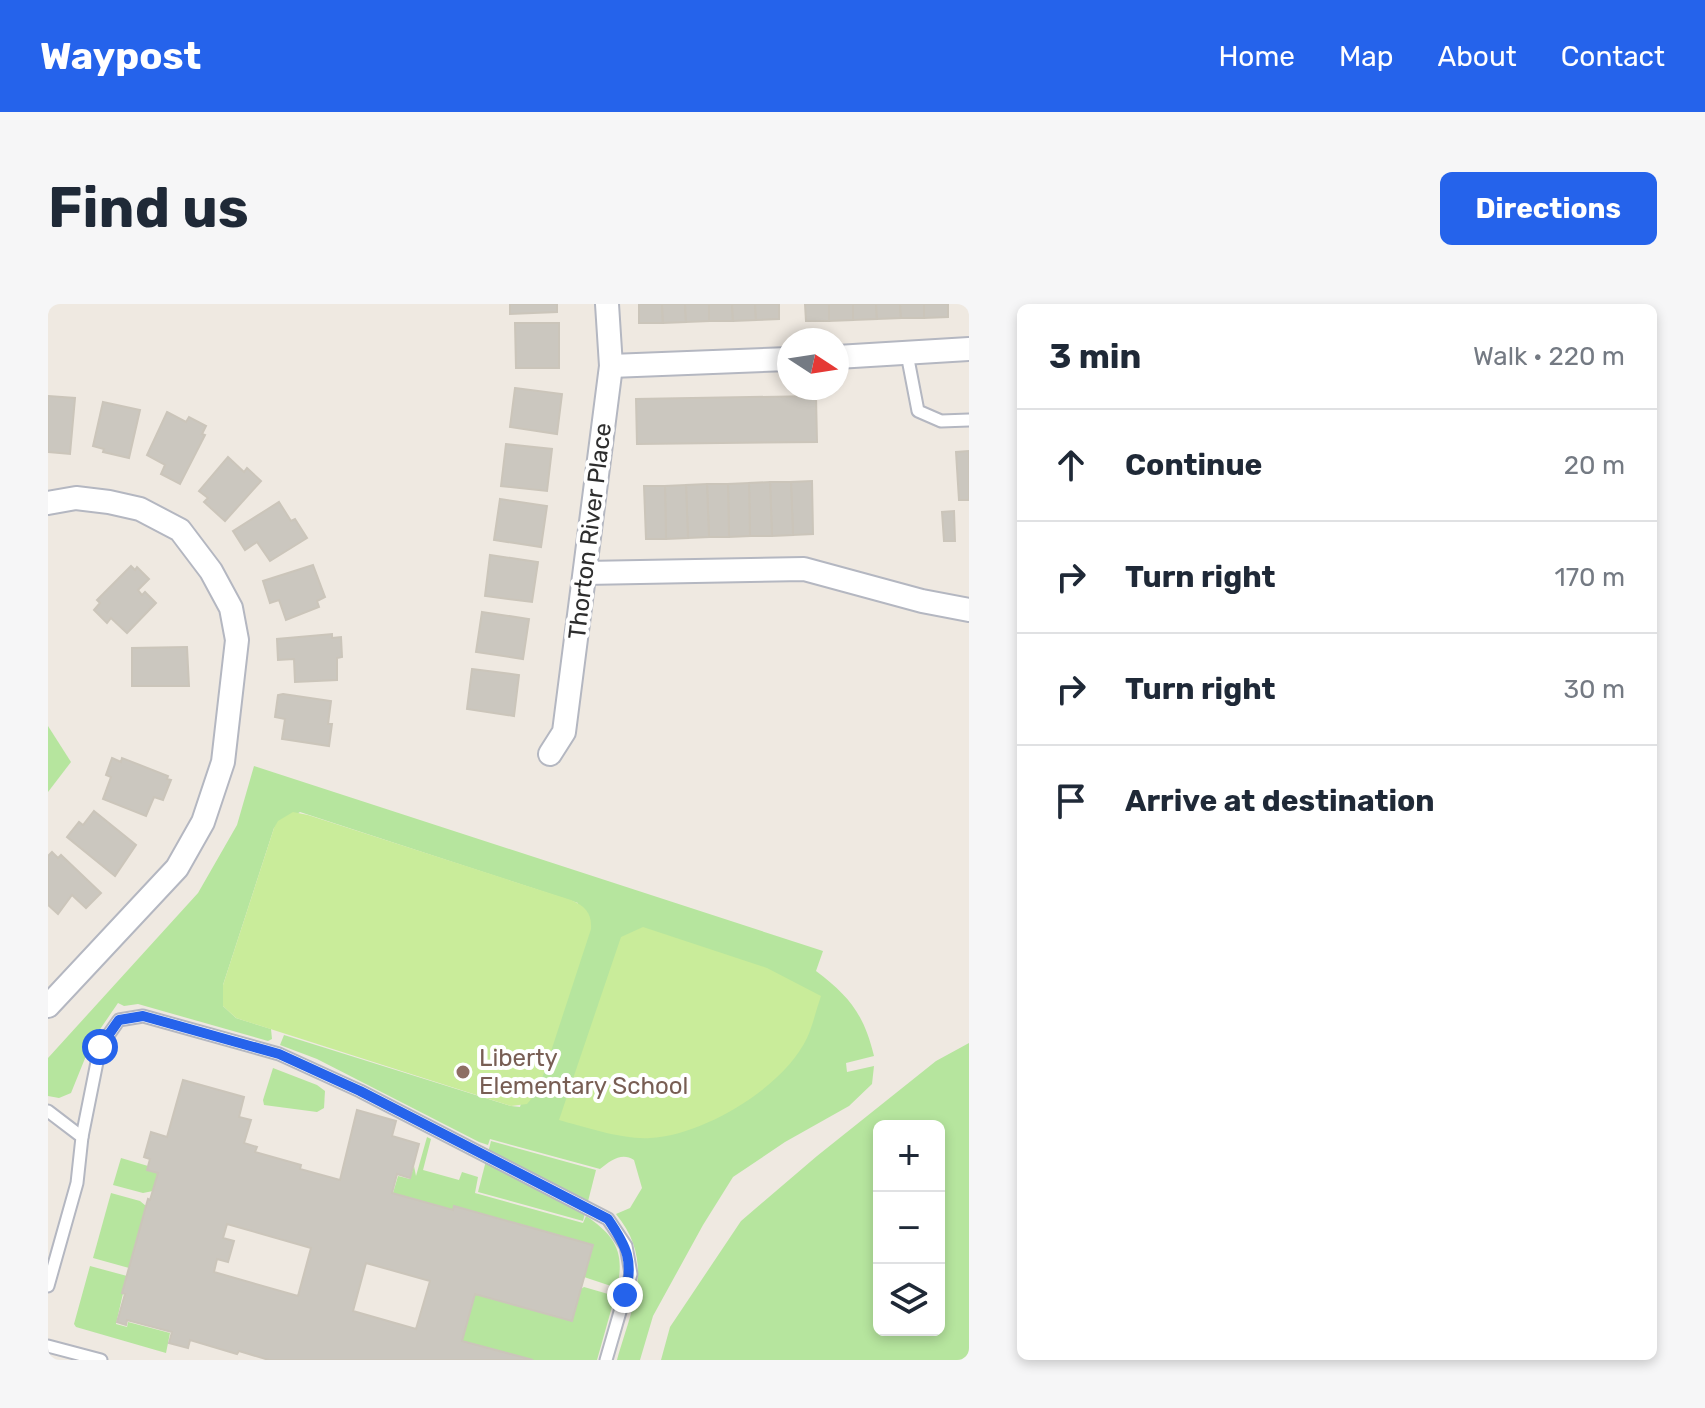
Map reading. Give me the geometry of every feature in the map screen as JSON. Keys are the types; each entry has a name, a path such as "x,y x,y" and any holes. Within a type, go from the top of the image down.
{"street":[{"name":"Thorton River Place","path":"550,754 564,732 585,573 611,366 607,304"},
{"path":"849,356 969,349"},
{"path":"611,366 777,359"},
{"path":"48,503 76,498 124,505 140,509 180,530 211,571 231,608 237,640 223,762 203,822 177,868 48,1006"},
{"path":"585,573 804,569 922,601 969,610"}],"lane":[{"path":"907,354 918,411 941,421 969,420"},
{"path":"48,1286 77,1183 82,1137 100,1047 119,1020 143,1016 279,1054 360,1091 608,1219 626,1246 631,1274 606,1360"},
{"path":"48,1111 82,1137"},
{"path":"48,1346 101,1360"}],"green space":[{"path":"48,726 71,762 48,792"},
{"path":"254,766 823,951 816,971 854,1007 874,1056 846,1063 847,1072 874,1066 872,1084 849,1106 785,1142 733,1177 653,1316 640,1360 617,1360 637,1285 635,1250 616,1214 630,1208 642,1188 634,1160 621,1157 600,1169 490,1139 488,1145 317,1059 280,1045 284,1035 520,1107 578,903 300,812 274,828 223,985 223,1006 236,1018 271,1029 272,1039 268,1041 138,1004 124,1006 118,1003 92,1041 71,1093 59,1098 48,1096 48,1058 198,893 237,825"},
{"path":"293,812 571,900 587,911 591,929 538,1091 527,1104 511,1106 236,1018 223,1006 223,985 274,828 278,821"},
{"path":"643,927 767,968 821,996 807,1038 796,1056 761,1090 740,1105 694,1128 650,1138 617,1135 559,1120 621,937"},
{"path":"969,1043 969,1360 661,1360 670,1327 741,1221 936,1061"},
{"path":"273,1068 325,1091 324,1108 317,1112 264,1105"},
{"path":"427,1137 431,1139 423,1170 459,1180 462,1172 478,1177 475,1193 583,1223 586,1216 596,1223 611,1238 619,1255 617,1288 584,1277 593,1246 454,1206 453,1210 393,1193 398,1176 410,1179 414,1166 416,1176"},
{"path":"491,1141 596,1170 583,1221 478,1192"},
{"path":"121,1158 148,1166 147,1170 158,1173 153,1191 143,1193 113,1185"},
{"path":"111,1193 140,1201 146,1206 129,1268 93,1258"},
{"path":"90,1266 127,1276 116,1324 127,1327 128,1322 170,1333 166,1353 76,1327 74,1324"},
{"path":"584,1287 615,1296 597,1360 533,1360 462,1341 475,1294 572,1321"}],"building":[{"path":"510,304 557,304 557,312 510,314"},
{"path":"639,304 662,304 663,323 639,323"},
{"path":"662,304 685,304 686,322 663,323"},
{"path":"685,304 709,304 709,321 686,322"},
{"path":"709,304 732,304 733,321 709,321"},
{"path":"732,304 755,304 756,320 733,321"},
{"path":"755,304 779,304 779,319 756,320"},
{"path":"805,304 829,304 829,321 806,321"},
{"path":"829,304 853,304 853,320 829,321"},
{"path":"853,304 876,304 877,319 853,320"},
{"path":"876,304 900,304 901,318 877,319"},
{"path":"900,304 924,304 924,318 901,318"},
{"path":"924,304 948,304 948,317 924,318"},
{"path":"515,323 559,323 559,368 516,368"},
{"path":"515,388 562,394 557,434 510,427"},
{"path":"48,396 75,398 70,454 48,452"},
{"path":"777,397 777,400 816,400 817,442 637,444 636,399"},
{"path":"103,402 140,410 129,458 103,452 104,449 93,446"},
{"path":"167,412 186,422 189,417 206,426 202,434 205,435 180,484 161,474 165,465 147,455"},
{"path":"506,444 552,449 547,491 501,486"},
{"path":"969,451 969,500 959,500 956,452"},
{"path":"228,457 244,472 247,468 261,481 225,521 204,502 208,498 199,491"},
{"path":"812,481 813,534 793,535 791,482"},
{"path":"770,482 791,482 793,535 772,536"},
{"path":"770,482 772,536 750,536 749,483"},
{"path":"749,483 750,536 729,537 728,484"},
{"path":"707,484 728,484 729,537 709,537"},
{"path":"707,484 709,537 688,538 686,485"},
{"path":"686,485 688,538 666,539 665,486"},
{"path":"644,486 665,486 666,539 646,539"},
{"path":"500,499 547,506 541,547 494,540"},
{"path":"279,502 307,538 270,561 257,542 245,550 233,531"},
{"path":"954,511 955,541 944,541 942,512"},
{"path":"490,555 538,562 532,602 485,596"},
{"path":"313,565 325,597 317,601 319,607 286,620 279,600 270,603 263,581"},
{"path":"131,566 135,570 137,567 149,579 138,590 142,595 145,592 156,603 127,633 111,618 107,623 94,610 100,603 97,600"},
{"path":"482,612 529,619 523,659 476,652"},
{"path":"332,634 332,638 341,637 342,657 337,658 337,680 295,682 294,659 278,660 277,639"},
{"path":"187,647 189,686 132,686 132,648"},
{"path":"472,669 519,675 514,716 467,709"},
{"path":"278,695 331,701 329,746 282,739 285,719 275,717"},
{"path":"112,758 121,762 122,758 168,776 167,779 171,780 163,800 154,797 146,816 103,799 111,777 106,775"},
{"path":"94,811 136,845 115,876 67,837 79,822 83,825"},
{"path":"52,852 58,858 61,855 101,893 86,908 72,895 58,914 48,905 48,856"},
{"path":"183,1080 244,1097 239,1117 251,1120 244,1143 257,1147 255,1152 340,1180 357,1110 396,1121 392,1136 419,1144 410,1178 397,1174 392,1193 453,1210 454,1206 593,1245 572,1321 475,1294 462,1341 533,1360 269,1360 190,1340 188,1348 169,1343 172,1332 127,1320 126,1325 117,1322 125,1294 122,1293 158,1173 147,1170 150,1159 144,1157 151,1132 167,1137","holes":["227,1224 311,1248 298,1296 214,1272 217,1259 228,1262 234,1241 223,1238","366,1263 430,1281 416,1329 353,1311"]}],"place":[{"name":"Liberty Elementary School","path":"463,1072"}],"route":[{"path":"100,1047 119,1020 143,1016 279,1054 360,1091 608,1219 626,1246 631,1274 625,1295"}]}
